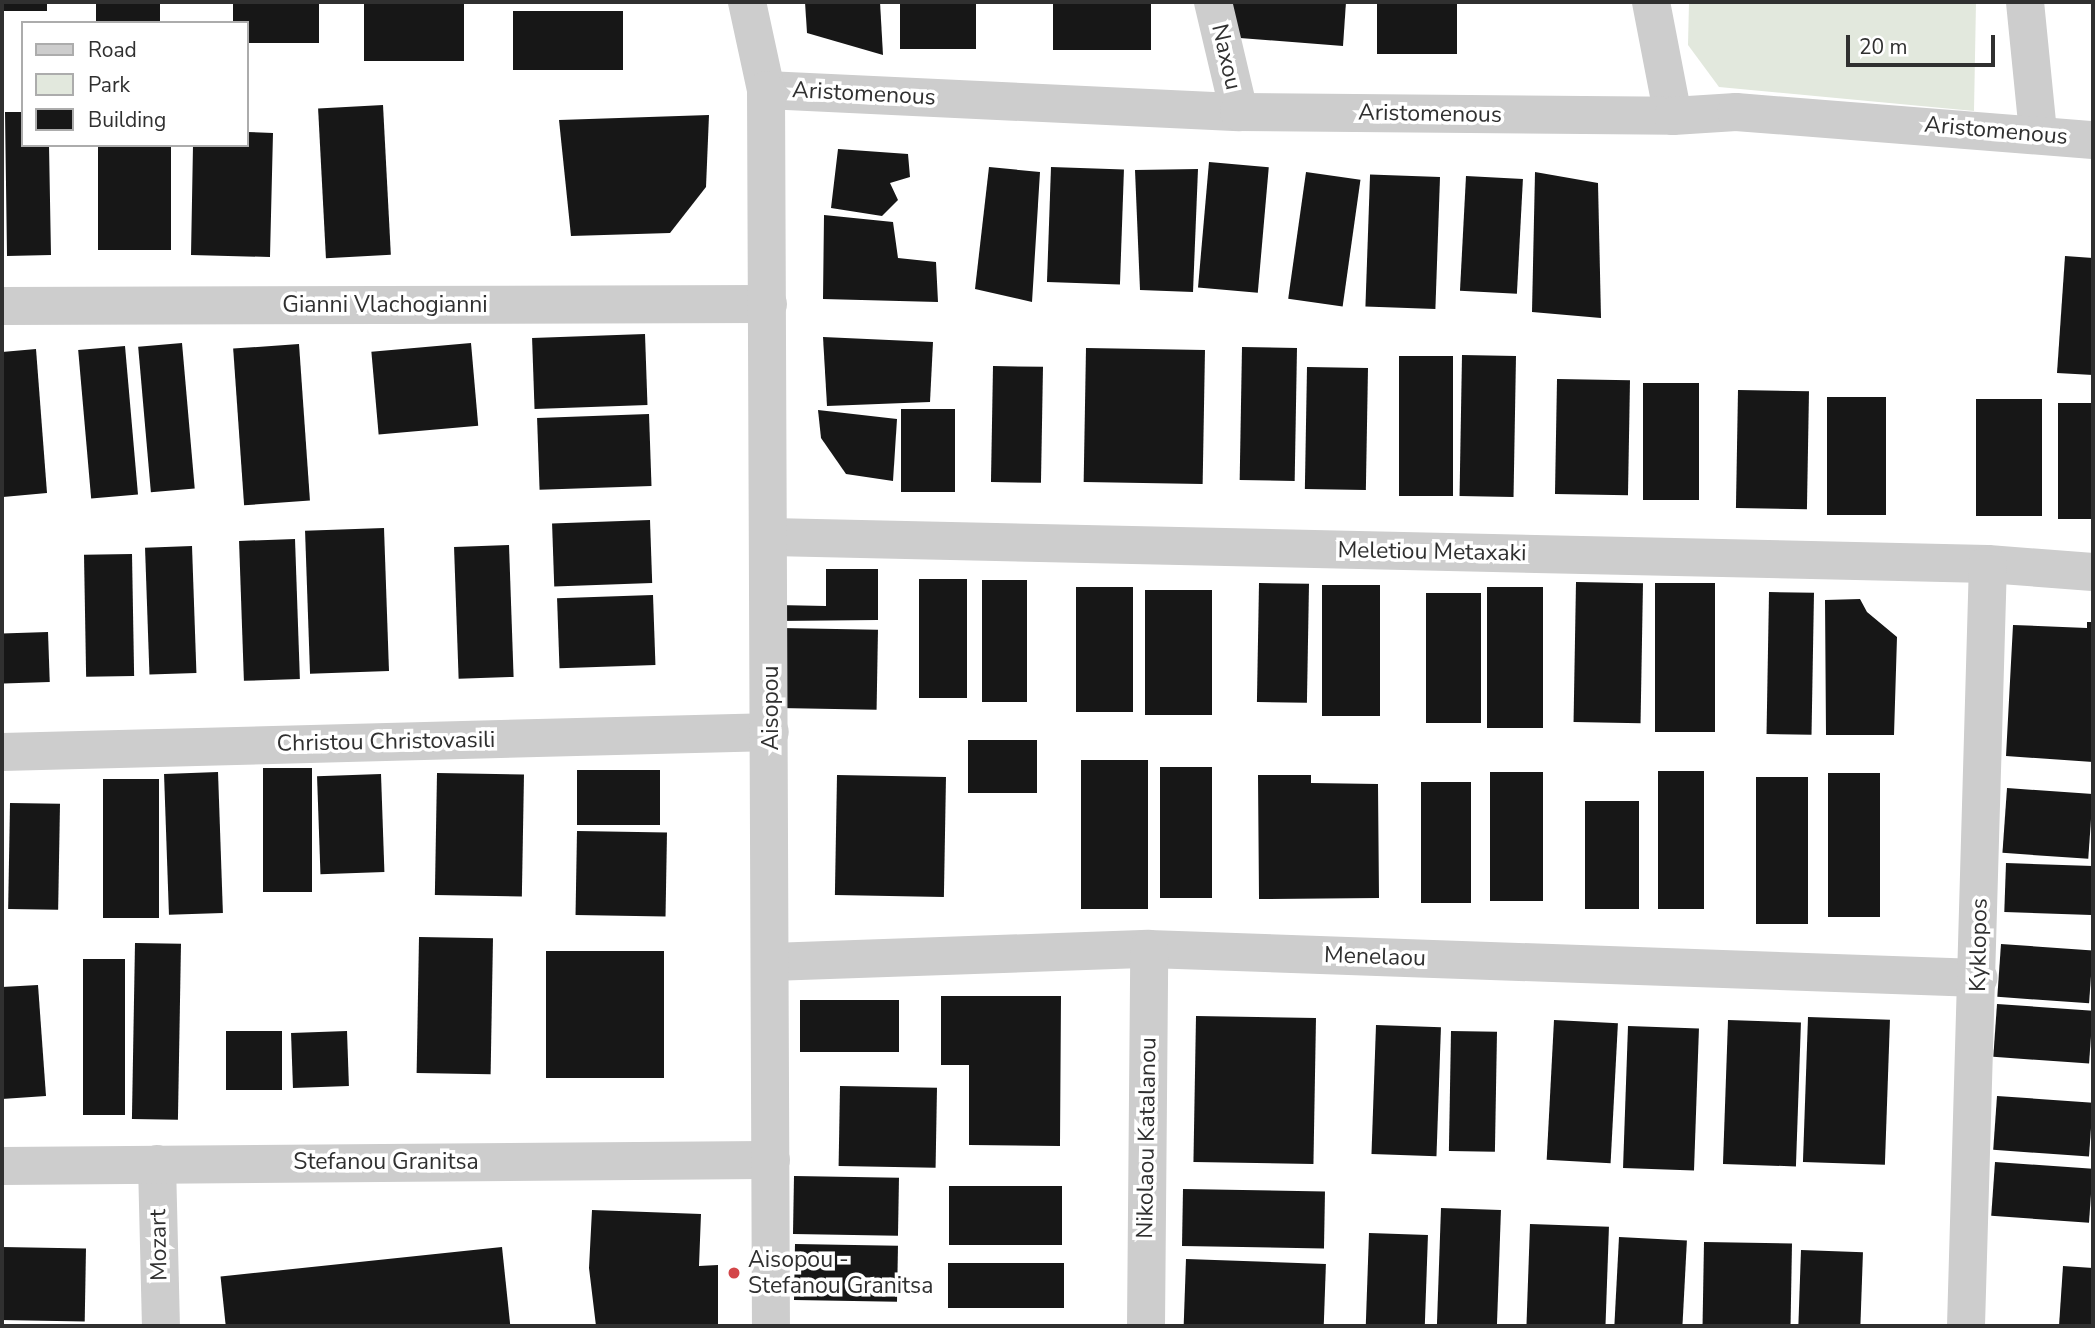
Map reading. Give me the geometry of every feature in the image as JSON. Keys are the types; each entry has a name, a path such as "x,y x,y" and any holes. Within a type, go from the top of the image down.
{"street":[{"name":"Aisopou","path":"747,2 766,90 771,537 771,1326"},
{"name":"Naxou","path":"1213,2 1239,112"},
{"path":"1651,2 1673,116"},
{"path":"2025,2 2038,132"},
{"name":"Aristomenous","path":"766,90 1239,112 1673,116 1736,112 2038,132 2093,140"},
{"name":"Gianni Vlachogianni","path":"2,306 768,304"},
{"name":"Meletiou Metaxaki","path":"771,537 1988,564 2093,572"},
{"name":"Kyklopos","path":"1966,1326 1988,564"},
{"name":"Christou Christovasili","path":"2,752 771,732"},
{"name":"Menelaou","path":"771,962 1149,949 1978,978"},
{"name":"Nikolaou Katalanou","path":"1146,1326 1149,949"},
{"name":"Stefanou Granitsa","path":"2,1166 771,1160"},
{"name":"Mozart","path":"157,1164 161,1326"}],"green space":[{"path":"1689,2 1976,2 1974,111 1719,87 1688,45"}],"building":[{"path":"2,2 47,2 47,11 2,11"},
{"path":"96,2 160,2 160,21 96,21"},
{"path":"233,2 319,2 319,43 248,43 248,21 233,21"},
{"path":"364,2 464,2 464,61 364,61"},
{"path":"805,2 880,2 883,55 807,33"},
{"path":"900,2 976,2 976,49 900,49"},
{"path":"1053,2 1151,2 1151,50 1053,50"},
{"path":"1229,2 1346,2 1343,46 1227,37"},
{"path":"1377,2 1457,2 1457,54 1377,54"},
{"path":"513,11 623,11 623,70 513,70"},
{"path":"383,105 391,255 326,258 318,108"},
{"path":"5,112 21,112 21,147 49,147 51,255 7,256"},
{"path":"709,115 706,187 670,233 571,236 559,120"},
{"path":"248,132 273,133 270,257 191,255 193,147 248,147"},
{"path":"98,147 171,147 171,250 98,250"},
{"path":"838,149 908,154 910,177 890,183 898,200 882,216 831,208"},
{"path":"1209,162 1269,167 1258,293 1198,288"},
{"path":"989,167 1040,172 1032,302 975,289"},
{"path":"1051,167 1124,170 1120,284 1047,282"},
{"path":"1198,169 1193,292 1140,290 1135,170"},
{"path":"1306,172 1360,180 1343,306 1288,299"},
{"path":"1535,172 1598,183 1601,318 1532,312"},
{"path":"1370,175 1440,177 1435,309 1365,306"},
{"path":"1466,176 1523,179 1517,294 1460,291"},
{"path":"824,215 893,222 898,258 936,262 938,302 823,299"},
{"path":"2065,256 2093,258 2093,375 2057,373"},
{"path":"645,334 647,405 535,409 532,338"},
{"path":"823,337 933,342 930,402 827,406"},
{"path":"182,343 195,488 151,492 138,347"},
{"path":"471,343 478,426 379,434 371,352"},
{"path":"299,344 310,501 244,505 233,349"},
{"path":"125,346 138,494 91,499 78,350"},
{"path":"1242,347 1297,348 1295,481 1240,480"},
{"path":"1086,348 1205,350 1203,484 1084,482"},
{"path":"36,349 47,493 3,497 2,352"},
{"path":"1462,355 1516,356 1514,497 1460,496"},
{"path":"1399,356 1453,356 1453,496 1399,496"},
{"path":"993,366 1043,367 1041,483 991,482"},
{"path":"1307,367 1368,368 1366,490 1305,489"},
{"path":"1557,379 1630,380 1628,495 1555,494"},
{"path":"1643,383 1699,383 1699,500 1643,500"},
{"path":"1738,390 1809,391 1807,509 1736,508"},
{"path":"1827,397 1886,397 1886,515 1827,515"},
{"path":"1976,399 2042,399 2042,516 1976,516"},
{"path":"2058,403 2093,403 2093,519 2058,519"},
{"path":"901,409 955,409 955,492 901,492"},
{"path":"818,410 897,419 893,481 846,474 821,438"},
{"path":"649,414 652,486 540,490 537,418"},
{"path":"650,520 652,583 554,586 552,523"},
{"path":"384,528 389,671 310,674 305,531"},
{"path":"295,539 300,679 244,681 239,541"},
{"path":"509,545 514,677 459,679 454,547"},
{"path":"192,546 196,673 149,675 145,548"},
{"path":"132,554 134,676 86,677 84,555"},
{"path":"826,569 878,569 878,620 777,621 777,605 826,606"},
{"path":"919,579 967,579 967,698 919,698"},
{"path":"982,580 1027,580 1027,702 982,702"},
{"path":"1576,582 1643,583 1641,723 1574,722"},
{"path":"1259,583 1309,584 1307,703 1257,702"},
{"path":"1655,583 1715,583 1715,732 1655,732"},
{"path":"1322,585 1380,585 1380,716 1322,716"},
{"path":"1076,587 1133,587 1133,712 1076,712"},
{"path":"1487,587 1543,587 1543,728 1487,728"},
{"path":"1145,590 1212,590 1212,715 1145,715"},
{"path":"1769,592 1814,593 1812,735 1767,734"},
{"path":"1426,593 1481,593 1481,723 1426,723"},
{"path":"653,595 655,665 560,668 557,598"},
{"path":"1860,599 1867,612 1897,637 1894,735 1826,735 1825,600"},
{"path":"2087,622 2093,622 2093,762 2006,756 2013,625 2087,628"},
{"path":"780,628 878,630 877,710 779,708"},
{"path":"48,632 50,682 4,684 2,634"},
{"path":"968,740 1037,740 1037,793 968,793"},
{"path":"1081,760 1148,760 1148,909 1081,909"},
{"path":"1160,767 1212,767 1212,898 1160,898"},
{"path":"263,768 312,768 312,892 263,892"},
{"path":"577,770 660,770 660,825 577,825"},
{"path":"1658,771 1704,771 1704,909 1658,909"},
{"path":"218,772 223,913 169,915 164,774"},
{"path":"1490,772 1543,772 1543,901 1490,901"},
{"path":"437,773 524,775 522,896 435,895"},
{"path":"1828,773 1880,773 1880,917 1828,917"},
{"path":"381,774 384,872 320,874 317,776"},
{"path":"837,775 946,777 944,897 835,895"},
{"path":"1258,775 1311,775 1311,783 1378,784 1379,898 1259,899"},
{"path":"1756,777 1808,777 1808,924 1756,924"},
{"path":"103,779 159,779 159,918 103,918"},
{"path":"1421,782 1471,782 1471,903 1421,903"},
{"path":"2007,788 2093,794 2088,859 2002,853"},
{"path":"1585,801 1639,801 1639,909 1585,909"},
{"path":"10,803 60,804 58,910 8,909"},
{"path":"577,831 667,833 666,917 576,915"},
{"path":"2006,863 2093,866 2091,915 2004,912"},
{"path":"419,937 493,938 491,1074 417,1073"},
{"path":"135,943 181,944 178,1120 132,1119"},
{"path":"2001,944 2093,950 2089,1003 1997,997"},
{"path":"546,951 664,951 664,1078 546,1078"},
{"path":"83,959 125,959 125,1115 83,1115"},
{"path":"38,985 46,1096 2,1099 2,987"},
{"path":"941,996 1061,996 1060,1146 969,1145 969,1065 941,1065"},
{"path":"800,1000 899,1000 899,1052 800,1052"},
{"path":"1997,1004 2093,1011 2089,1064 1993,1057"},
{"path":"1196,1016 1316,1018 1313,1164 1193,1162"},
{"path":"1808,1017 1890,1020 1885,1165 1803,1162"},
{"path":"1554,1020 1618,1023 1611,1163 1547,1160"},
{"path":"1728,1020 1801,1023 1796,1166 1723,1164"},
{"path":"1376,1025 1441,1027 1436,1156 1371,1154"},
{"path":"1628,1026 1699,1028 1694,1170 1623,1168"},
{"path":"226,1031 282,1031 282,1090 226,1090"},
{"path":"347,1031 349,1086 293,1088 291,1033"},
{"path":"1451,1031 1497,1032 1495,1152 1449,1151"},
{"path":"840,1086 937,1088 936,1168 839,1166"},
{"path":"1997,1096 2093,1103 2089,1157 1993,1150"},
{"path":"1995,1162 2093,1169 2089,1223 1991,1216"},
{"path":"794,1176 899,1178 898,1236 793,1234"},
{"path":"949,1186 1062,1186 1062,1245 949,1245"},
{"path":"1183,1189 1325,1191 1324,1248 1182,1246"},
{"path":"1441,1208 1501,1210 1497,1326 1437,1326"},
{"path":"592,1210 701,1214 699,1266 718,1265 718,1326 596,1326 589,1268"},
{"path":"1530,1224 1609,1227 1605,1326 1526,1326"},
{"path":"1369,1233 1428,1235 1425,1326 1366,1326"},
{"path":"1619,1237 1687,1241 1682,1326 1614,1326"},
{"path":"1704,1242 1792,1244 1791,1326 1703,1326"},
{"path":"795,1244 898,1246 897,1302 794,1300"},
{"path":"2,1247 86,1248 85,1321 2,1320"},
{"path":"502,1247 510,1326 226,1326 221,1277"},
{"path":"1801,1250 1863,1252 1860,1326 1798,1326"},
{"path":"1186,1259 1326,1264 1324,1326 1184,1326"},
{"path":"948,1263 1064,1263 1064,1308 948,1308"},
{"path":"2063,1266 2093,1268 2093,1326 2059,1326"}],"place":[{"name":"Aisopou - Stefanou Granitsa","path":"734,1273"}]}
